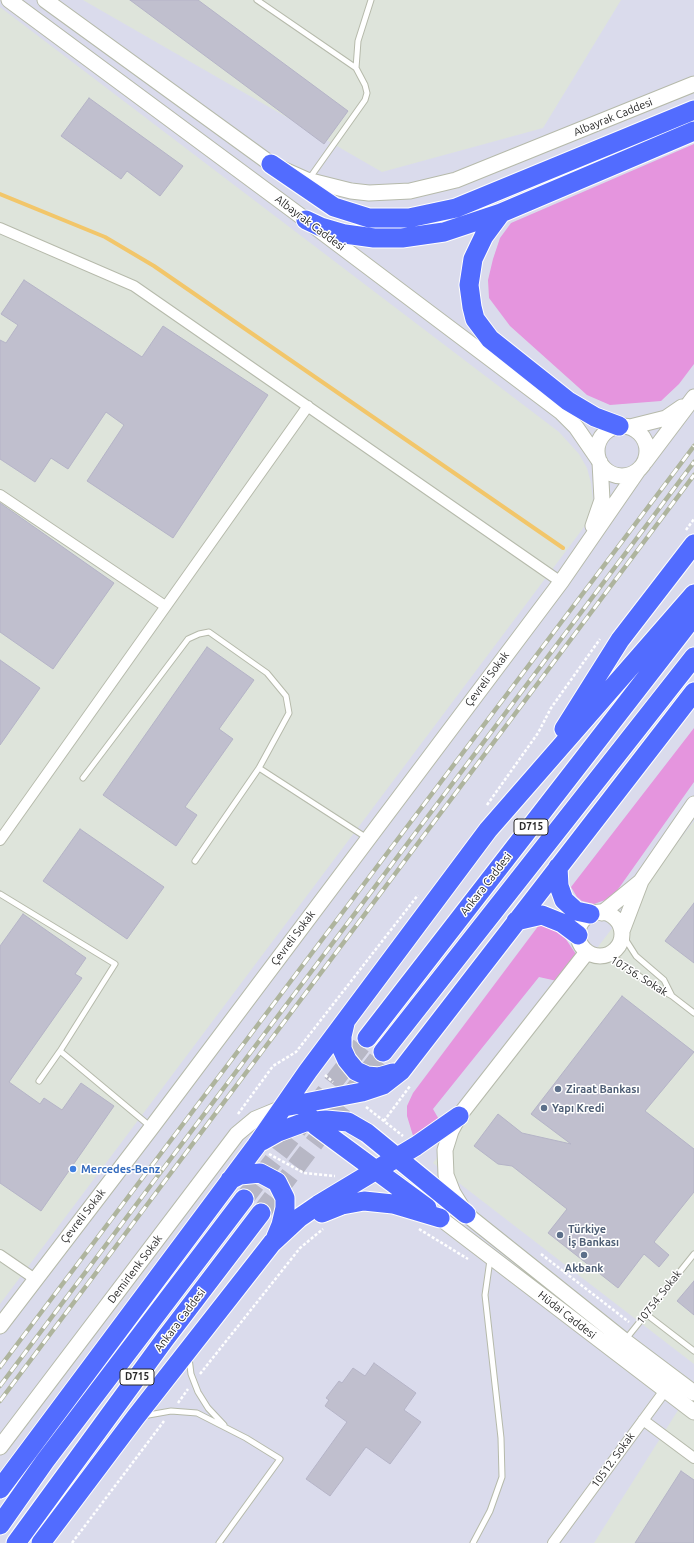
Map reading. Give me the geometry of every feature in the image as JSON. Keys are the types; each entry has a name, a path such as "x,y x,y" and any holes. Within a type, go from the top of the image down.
{"highway":[{"path":"271,164 304,183 334,207 370,218 409,218 429,215 456,208 694,110"},
{"path":"306,220 321,227 346,234 374,238 402,238 444,232 501,213 694,131"},
{"path":"501,213 484,236 473,259 469,285 475,319 490,339 568,401 596,417 624,426"},
{"path":"534,778 620,640 694,544"},
{"path":"0,1489 257,1145 310,1068 488,830 694,594"},
{"name":"Ankara Caddesi","path":"367,1038 694,616"},
{"name":"Ankara Caddesi","path":"383,1052 694,657"},
{"path":"659,737 694,680"},
{"path":"284,1107 350,1095 383,1085 401,1071 694,692"},
{"path":"558,867 559,886 564,900 576,911 596,913"},
{"path":"516,922 528,917 542,915 562,923 578,935"},
{"path":"345,1021 342,1036 342,1049 346,1060 356,1071 367,1076 379,1077 392,1073 409,1061"},
{"path":"310,1068 304,1088 305,1103 312,1121 324,1132 440,1218"},
{"path":"272,1243 308,1212 416,1146 459,1116"},
{"path":"257,1145 278,1132 312,1121 333,1120 354,1125 397,1157 466,1214"},
{"path":"41,1543 135,1418 272,1243 282,1225 285,1198 277,1182 260,1173 240,1175 230,1180"},
{"name":"Ankara Caddesi","path":"0,1524 50,1455 244,1199"},
{"path":"240,1283 265,1264 309,1222 324,1212 342,1204 364,1201 384,1202 405,1206 440,1218"},
{"name":"Ankara Caddesi","path":"16,1543 165,1339 261,1214"}],"street":[{"name":"Albayrak Caddesi","path":"9,0 306,220 561,412 583,436 599,461"},
{"path":"45,0 271,164"},
{"name":"Albayrak Caddesi","path":"304,183 369,193 395,192 426,188 456,180 694,84"},
{"path":"0,228 134,286 561,582"},
{"path":"584,550 602,500 597,451 600,439 608,430 666,418 692,399"},
{"path":"584,550 642,466 692,399"},
{"path":"0,840 308,406"},
{"path":"599,461 605,469 616,475 628,475 642,466 647,452 645,441 639,432 624,426"},
{"path":"0,495 165,606"},
{"name":"Çevreli Sokak","path":"0,1326 152,1127 584,550"},
{"path":"641,881 581,923 578,935 579,943 587,952 596,956 607,955 618,947 641,881 694,804"},
{"path":"596,913 613,917 620,924 622,933"},
{"path":"466,1214 449,1184 444,1166 447,1141 459,1116 587,952"},
{"name":"Demirlenk Sokak","path":"0,1447 237,1134 255,1119 284,1107"},
{"name":"Hüdai Caddesi","path":"466,1214 625,1341 694,1393"},
{"name":"Hüdai Caddesi","path":"440,1218 694,1412"},
{"path":"0,1255 35,1279"},
{"name":"10512. Sokak","path":"553,1543 674,1378"},
{"path":"643,1420 694,1458"}],"lane":[{"path":"257,0 356,68 365,85 367,93 365,100 317,170 304,183"},
{"path":"356,68 358,41 371,0"},
{"path":"83,778 188,639 199,634 209,632 267,673 286,696 289,713 259,768 195,861"},
{"path":"259,768 367,838"},
{"path":"0,894 115,964 40,1081"},
{"name":"10756. Sokak","path":"622,933 636,956 664,980 672,996"},
{"name":"10756. Sokak","path":"607,955 619,960 650,984 672,996 694,1013"},
{"path":"60,1051 152,1127"},
{"name":"10754. Sokak","path":"625,1341 694,1254"},
{"path":"473,1543 490,1511 502,1477 501,1438 486,1306 487,1272 491,1256"},
{"path":"646,1314 694,1351"},
{"path":"189,1348 190,1365 194,1382 208,1408 228,1428"},
{"path":"135,1418 171,1412 197,1413 228,1428 280,1459 219,1543"}],"path":[{"path":"296,1052 310,1068 350,1095 416,1146"},
{"path":"257,1145 304,1173 347,1177 355,1182"},
{"path":"72,1543 194,1382 300,1248 326,1226"},
{"path":"418,1228 487,1272"},
{"path":"535,1250 636,1327"}],"shaded area":[{"path":"83,0 621,0 543,128 382,172"},
{"path":"0,7 559,432 579,454 587,468 591,483 593,501 590,519 0,1304"},
{"path":"694,144 694,364 679,384 661,401 610,405 587,395 510,326 489,298 488,280 493,259 500,238 511,223"},
{"path":"694,728 694,782 614,895 594,904 582,901 577,897 571,887"},
{"path":"694,821 694,1364 433,1163"},
{"path":"539,925 550,926 563,935 578,957 557,981 539,977 433,1109 441,1123 414,1139 407,1116 407,1106 413,1093"},
{"path":"694,1385 694,1543 594,1543"}],"building":[{"path":"130,0 198,0 348,111 324,144"},
{"path":"89,98 183,166 160,196 127,171 121,179 61,136"},
{"path":"24,280 142,357 163,326 268,395 173,538 87,481 124,425 106,412 68,469 51,458 35,482 0,459 0,340 6,343 18,325 1,314"},
{"path":"0,503 114,583 53,669 0,632"},
{"path":"207,647 254,680 219,729 233,739 185,807 197,815 176,846 103,795"},
{"path":"0,660 40,688 0,745"},
{"path":"80,829 164,887 127,939 43,881"},
{"path":"694,903 694,963 665,941"},
{"path":"23,914 86,958 75,974 82,978 9,1082 40,1104 44,1098 62,1110 81,1083 114,1106 41,1211 0,1183 0,946"},
{"path":"622,996 694,1052 645,1111 694,1149 694,1192 654,1242 669,1255 659,1267 644,1254 618,1288 548,1233 567,1209 512,1166 498,1164 474,1146 498,1114 522,1133 571,1144 531,1114"},
{"path":"694,1281 694,1315 677,1301"},
{"path":"374,1363 416,1393 404,1410 421,1422 390,1464 366,1447 330,1496 306,1479 347,1422 325,1406 329,1400 326,1398 339,1381 342,1383 353,1368 365,1376"},
{"path":"681,1471 694,1480 694,1543 635,1543"}],"waterway":[{"path":"0,194 105,237 154,266 563,548"}],"tunnel":[{"path":"244,1199 367,1038"},
{"path":"261,1213 383,1052"}],"railway":[{"path":"0,1367 694,446"},
{"path":"0,1386 694,462"},
{"path":"0,1401 694,475"}],"place":[{"name":"Ziraat Bankası","path":"558,1089"},
{"name":"Yapı Kredi","path":"544,1108"},
{"name":"Mercedes-Benz","path":"73,1169"},
{"name":"Türkiye İş Bankası","path":"560,1235"},
{"name":"Akbank","path":"584,1255"}]}
